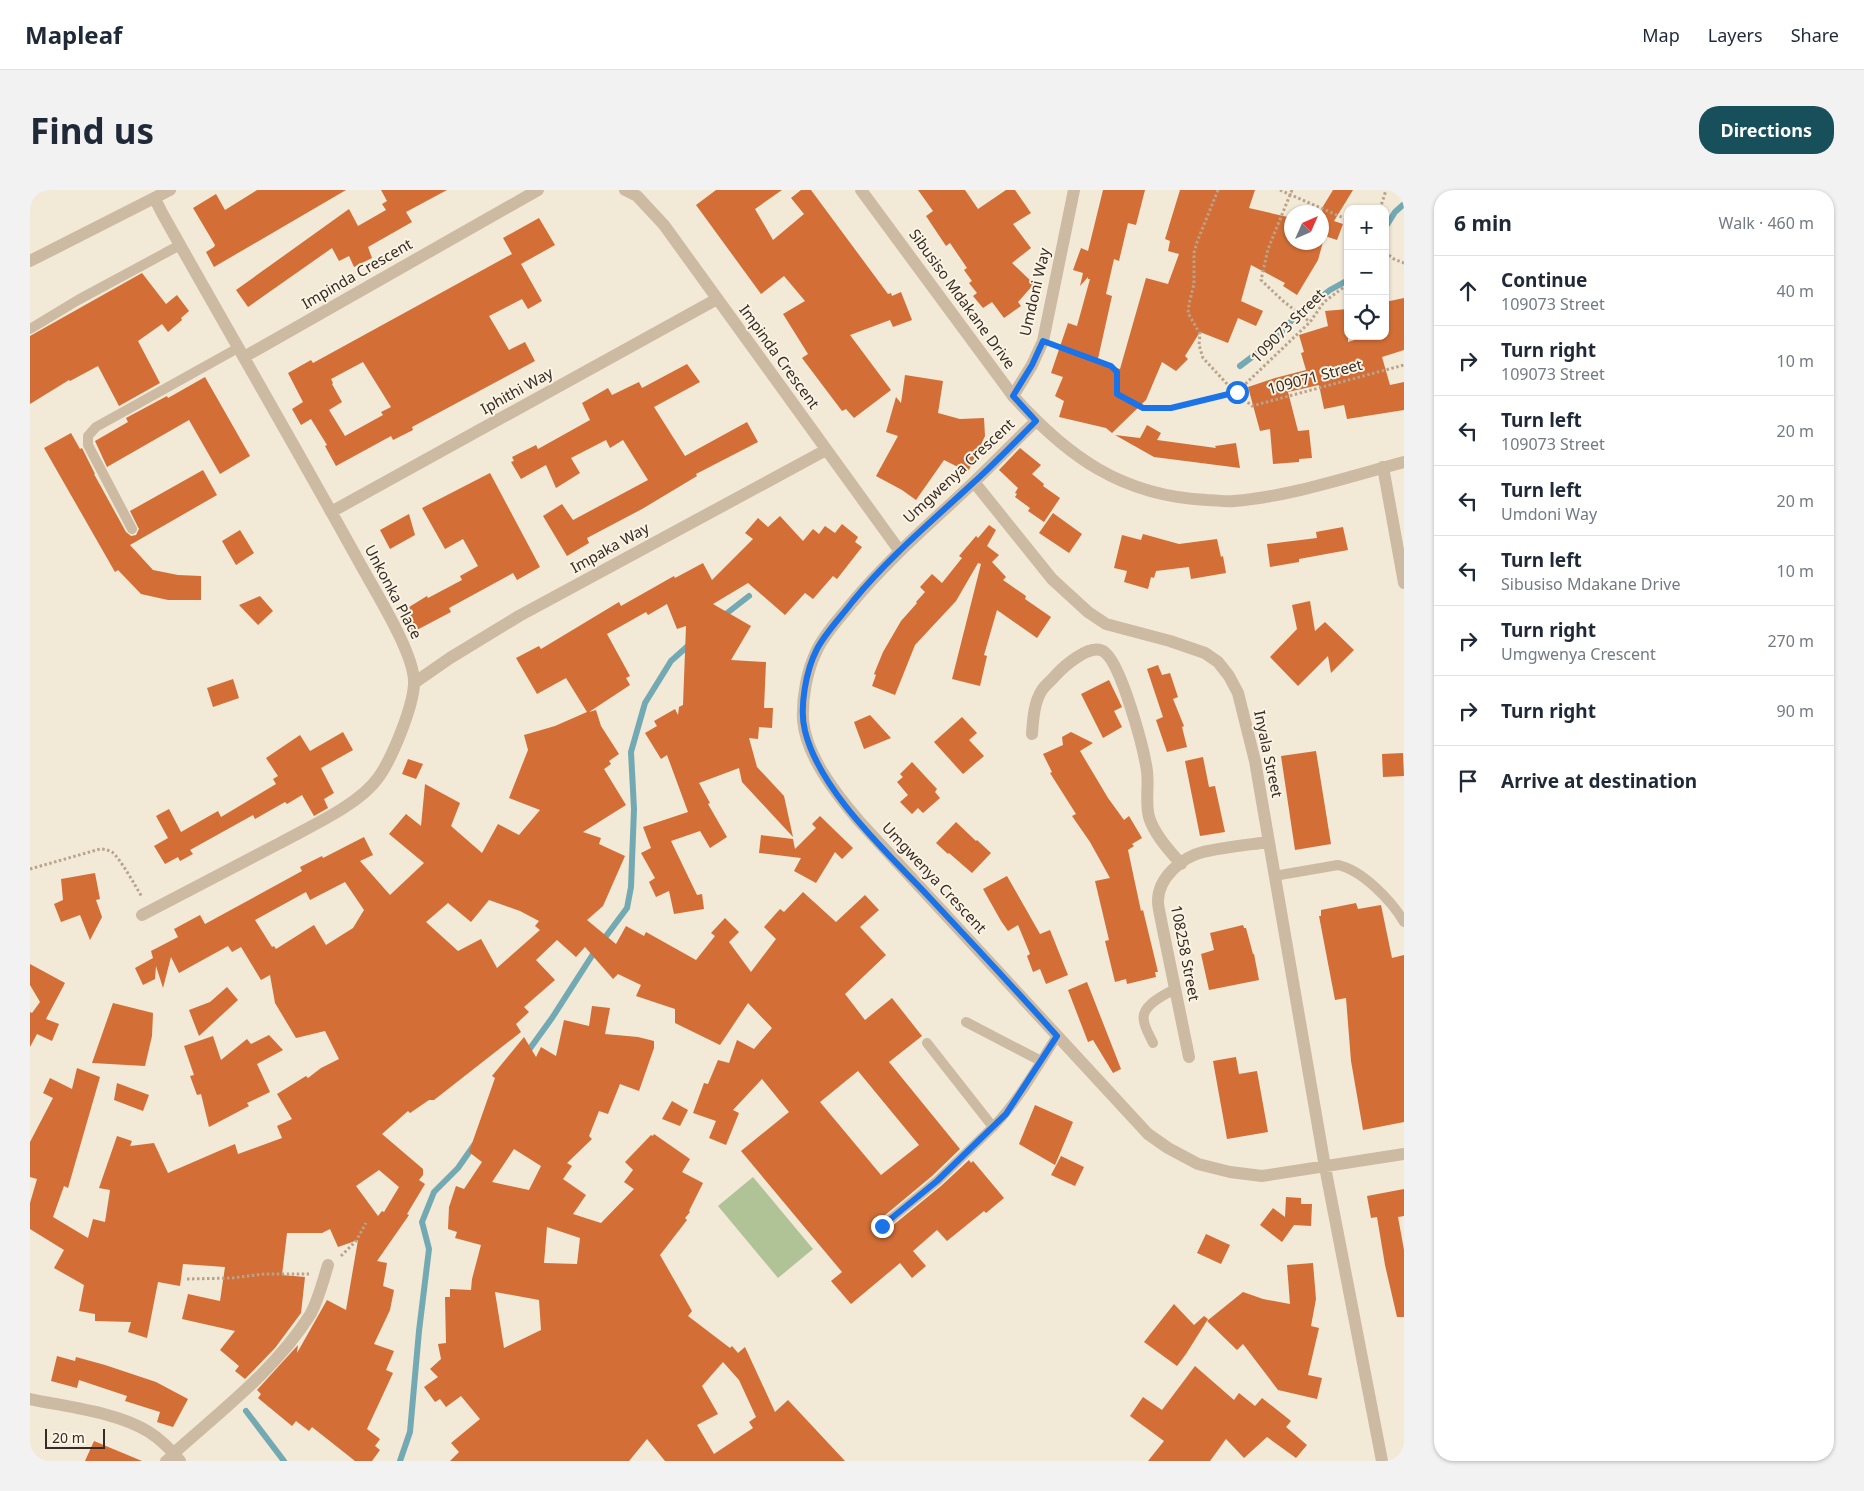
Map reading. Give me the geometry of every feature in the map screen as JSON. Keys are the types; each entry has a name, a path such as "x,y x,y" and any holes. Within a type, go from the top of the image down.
{"street":[{"path":"30,261 170,190"},
{"name":"Impinda Crescent","path":"241,353 538,190"},
{"name":"Impinda Crescent","path":"625,190 637,196 664,226 899,550"},
{"name":"Sibusiso Mdakane Drive","path":"861,190 1013,396 1036,421 1066,447 1118,481 1158,493 1190,499 1234,501 1286,492 1404,462"},
{"name":"Umdoni Way","path":"1013,396 1032,365 1043,341 1074,190"},
{"name":"Unkonka Place","path":"146,913 321,821 361,796 378,779 387,764 397,741 414,683 408,654 331,512 155,199"},
{"name":"Iphithi Way","path":"331,512 718,299"},
{"name":"Umgwenya Crescent","path":"1036,421 974,482 899,550 868,583 824,637 809,667 803,719 805,732 817,761 837,795 868,831 1148,1134 1168,1148 1198,1164 1230,1172 1262,1176 1404,1154"},
{"name":"Impaka Way","path":"414,683 450,658 519,616 826,450"},
{"path":"1383,468 1404,583"},
{"name":"Inyala Street","path":"974,482 1052,579 1088,612 1106,624 1170,641 1205,653 1218,662 1230,676 1238,693 1247,725 1325,1167 1382,1461"},
{"path":"1032,734 1034,714 1042,691 1061,670 1080,655 1093,650 1102,651 1112,659 1118,672 1143,752 1147,771 1149,818 1160,839 1181,864"},
{"name":"108258 Street","path":"1189,1057 1158,900 1161,887 1167,877 1186,859 1201,852 1268,842"},
{"path":"30,1399 124,1420 150,1432 173,1458 263,1374 282,1352 311,1313 327,1269"}],"lane":[{"path":"30,329 78,300 180,245"},
{"path":"132,529 88,445 88,436 96,427 241,353"},
{"path":"1274,876 1338,865 1346,867 1375,888 1396,908 1404,922"},
{"path":"1152,1043 1143,1021 1145,1011 1153,1002 1175,989"},
{"path":"966,1022 1041,1061"},
{"path":"882,1226 937,1181 1006,1114 1057,1036"},
{"path":"927,1043 993,1127"}],"path":[{"path":"1218,190 1196,242 1194,284 1188,304 1188,313 1200,334 1198,346 1203,358 1237,392"},
{"path":"1280,190 1292,192 1344,218"},
{"path":"1381,205 1386,190"},
{"path":"1292,192 1268,249 1261,280 1289,306 1309,321"},
{"path":"1389,256 1394,260 1404,263"},
{"name":"109073 Street","path":"1237,392 1309,321 1324,302 1344,287"},
{"path":"1043,341 1111,366 1117,372 1117,394 1143,408 1171,408 1237,392"},
{"name":"109071 Street","path":"1237,392 1252,406 1404,365"},
{"path":"30,869 100,849 106,850 113,853 118,860 146,913"},
{"path":"187,1279 232,1278 327,1269 356,1241 366,1223"}],"green space":[{"path":"753,1177 813,1249 778,1278 718,1206"}],"building":[{"path":"257,190 346,190 214,267 206,252 215,245 193,208 216,194 225,210"},
{"path":"381,190 447,190 406,212 412,222 368,247 372,258 354,267 349,256 339,261 332,248 248,307 236,290 349,209 358,226 386,210 382,204 387,201"},
{"path":"716,190 782,190 755,209 773,240 804,214 791,198 801,190 811,190 888,294 891,293 892,296 901,292 912,320 893,327 890,320 850,335 891,390 854,418 846,409 842,411 802,358 808,354 783,314 805,301 784,276 761,294 696,205"},
{"path":"918,190 965,190 978,209 1006,190 1015,190 1031,213 1013,224 1031,248 1012,263 1034,284 1018,302 1021,306 1004,318 992,302 983,308 973,296 977,293 969,283 972,281 964,270 967,268 950,243 946,246 926,216 933,211"},
{"path":"1103,190 1145,190 1136,225 1128,223 1119,261 1114,259 1106,294 1112,296 1097,363 1120,369 1146,278 1168,284 1179,254 1168,251 1170,241 1165,239 1180,190 1255,190 1249,208 1284,216 1284,250 1321,250 1318,260 1297,295 1283,286 1285,283 1251,265 1241,301 1263,311 1256,326 1238,318 1228,343 1200,332 1185,356 1188,359 1176,371 1162,362 1146,400 1112,433 1106,428 1059,417 1064,401 1055,396 1063,377 1051,373 1068,323 1077,326 1090,279 1088,277 1080,286 1083,273 1073,270 1081,248 1088,251"},
{"path":"1333,190 1353,190 1334,221 1343,224 1337,240 1329,237 1329,205 1324,205"},
{"path":"539,218 555,245 521,264 542,301 528,309 522,299 489,316 509,350 525,342 535,361 412,427 413,430 393,440 391,436 336,466 325,446 327,445 311,419 301,425 292,409 303,402 288,373 311,360 313,363 512,254 503,238","holes":["363,362 391,407 381,412 383,415 345,436 329,410 342,402 331,379"]},
{"path":"142,273 166,304 177,295 189,311 168,332 162,324 138,341 160,383 119,406 98,366 69,380 30,404 30,336"},
{"path":"1404,298 1404,350 1382,357 1390,385 1404,382 1404,410 1347,419 1344,405 1324,409 1319,385 1288,392 1298,431 1309,430 1312,458 1299,459 1299,462 1273,464 1270,429 1260,431 1248,387 1306,370 1301,353 1304,352 1299,335 1328,326 1325,311 1344,309 1344,340 1348,340 1348,342 1354,340 1389,340 1389,301"},
{"path":"687,364 700,382 654,407 685,456 747,422 758,442 696,474 697,476 642,509 587,538 589,543 567,556 543,516 562,504 573,520 648,480 623,440 610,448 606,440 571,458 580,473 556,488 546,465 521,479 511,462 514,461 512,457 536,445 538,449 590,420 582,403 608,388 612,395 639,382 642,388"},
{"path":"905,375 943,381 938,413 960,419 984,418 985,436 968,472 944,460 916,500 876,476 898,436 886,432 896,397 901,403"},
{"path":"205,377 250,456 220,474 189,420 107,467 95,441 128,422 126,418 167,396 168,398"},
{"path":"1147,425 1161,433 1157,440 1216,448 1215,446 1236,443 1240,468 1154,457 1115,435 1140,438"},
{"path":"71,433 80,449 82,448 126,532 131,536 136,535 139,529 130,511 203,470 217,495 130,545 153,570 178,575 201,576 201,600 168,600 141,594 118,570 115,572 44,448"},
{"path":"1020,448 1041,465 1032,474 1044,484 1043,486 1060,498 1044,522 1028,511 1030,508 1015,497 1018,488 999,470"},
{"path":"490,473 540,567 517,580 513,573 449,608 451,612 413,632 401,612 427,596 428,598 462,580 460,576 478,566 463,539 445,549 422,508"},
{"path":"1053,513 1082,534 1069,553 1039,533"},
{"path":"409,514 415,535 390,549 380,530"},
{"path":"780,516 803,541 813,529 819,534 825,526 835,533 842,524 858,537 855,542 862,547 837,579 833,576 813,599 805,593 785,615 748,583 713,604 751,626 731,660 766,662 764,708 773,708 772,728 759,727 758,739 749,738 757,767 784,796 793,837 742,782 739,768 699,783 710,803 708,804 727,837 710,848 700,831 671,841 697,895 702,894 704,909 674,914 669,891 656,897 649,882 655,878 641,853 651,848 643,827 688,812 667,755 661,759 645,733 657,726 654,721 675,709 678,715 679,707 683,705 686,626 677,629 667,604 648,615 646,612 607,634 630,676 626,678 630,685 589,712 596,710 601,726 619,754 609,761 611,764 604,769 626,805 583,832 601,838 599,844 625,856 603,906 587,920 616,944 626,926 644,936 646,932 696,960 715,936 711,933 725,918 739,932 729,942 751,972 776,939 764,927 780,909 784,912 803,892 836,922 865,895 879,910 860,927 886,955 845,994 865,1020 892,998 922,1036 889,1062 960,1149 932,1176 878,1221 875,1224 876,1230 880,1233 886,1231 941,1186 969,1160 971,1163 973,1161 1004,1198 986,1213 984,1211 947,1241 937,1230 913,1251 926,1266 912,1278 900,1263 851,1304 831,1281 842,1272 741,1151 789,1112 762,1079 733,1110 739,1113 726,1145 709,1138 716,1121 693,1113 704,1083 708,1084 718,1060 729,1063 737,1040 754,1049 772,1028 748,1003 720,1045 675,1023 675,1009 636,996 641,985 618,974 613,979 585,947 576,957 557,940 536,960 555,980 524,1007 529,1012 516,1024 521,1032 434,1100 429,1100 410,1113 408,1111 382,1134 423,1169 423,1175 419,1180 425,1184 407,1214 409,1215 377,1261 387,1263 383,1286 394,1290 390,1310 374,1344 394,1351 386,1370 393,1373 367,1429 380,1439 375,1446 380,1450 372,1461 355,1461 312,1427 309,1431 296,1421 292,1426 258,1398 261,1394 257,1390 298,1345 297,1353 327,1300 346,1310 358,1240 338,1247 330,1229 322,1233 287,1233 282,1275 305,1277 301,1313 275,1348 245,1379 235,1371 239,1366 220,1350 235,1331 182,1319 188,1294 220,1301 225,1267 183,1264 180,1286 158,1282 147,1338 128,1332 131,1322 95,1321 95,1314 79,1311 84,1285 54,1268 64,1250 30,1229 30,1203 37,1179 30,1177 30,1142 53,1098 43,1093 50,1078 72,1089 77,1068 100,1077 68,1188 64,1186 53,1217 88,1238 93,1219 105,1222 110,1190 99,1188 117,1136 132,1141 130,1146 154,1143 168,1173 235,1144 238,1154 282,1138 277,1126 292,1119 277,1094 339,1059 325,1031 296,1038 275,1003 270,975 261,980 241,947 232,952 228,946 179,973 171,957 163,988 156,966 155,979 143,985 135,968 153,958 151,951 178,937 174,929 200,915 205,924 302,871 300,867 322,856 323,858 364,837 373,855 360,861 390,895 424,863 389,834 406,814 421,826 425,784 460,803 451,826 482,853 498,824 519,835 540,810 509,798 528,750 524,735 555,726 587,712 566,678 537,694 516,658 539,646 541,649 619,602 621,606 674,576 675,578 703,563 712,580 753,539 745,533 758,518 768,527","holes":["345,882 364,910 353,928 326,945 314,925 276,949 274,946 272,947 255,920 306,892 310,900","489,900 520,911 539,921 535,926 540,930 497,968 481,939 458,951 426,922 448,903 471,922","858,1071 919,1145 881,1175 820,1102","379,1170 399,1187 384,1212 382,1211 378,1216 356,1186"]},
{"path":"989,525 996,530 987,546 999,555 992,562 1006,577 1003,580 1026,596 1025,599 1051,617 1037,638 997,610 984,655 987,656 980,686 952,679 981,564 978,563 956,601 915,645 895,695 872,686 876,675 874,674 883,652 901,621 925,592 920,587 932,574 942,583 962,558 959,556 976,536 978,538"},
{"path":"1343,527 1348,550 1299,559 1299,562 1270,567 1267,544 1317,538 1316,532"},
{"path":"240,530 254,553 236,565 222,541"},
{"path":"1143,534 1179,544 1217,539 1226,573 1191,579 1189,567 1156,571 1154,578 1151,577 1148,589 1124,582 1127,571 1114,568 1122,535 1141,540"},
{"path":"260,596 273,611 258,625 239,605"},
{"path":"1310,601 1315,631 1325,622 1354,650 1331,673 1328,656 1298,686 1270,657 1297,629 1292,605"},
{"path":"1158,665 1162,675 1170,673 1178,697 1173,699 1184,726 1182,727 1187,747 1167,752 1156,720 1163,717 1147,669"},
{"path":"233,679 239,698 213,707 207,688"},
{"path":"1109,680 1122,707 1114,711 1122,727 1103,738 1081,694"},
{"path":"870,715 891,738 864,749 854,722"},
{"path":"962,717 977,733 969,740 984,756 963,774 934,742"},
{"path":"343,732 353,750 321,768 334,793 324,799 328,808 314,816 302,795 255,819 253,815 190,850 193,854 180,861 178,857 165,864 154,846 168,838 156,816 169,809 181,832 218,811 221,817 276,784 273,779 278,776 266,758 300,735 310,751"},
{"path":"1071,732 1093,743 1080,751 1108,798 1124,820 1129,816 1142,838 1132,844 1134,846 1128,850 1141,911 1143,910 1158,972 1155,972 1156,977 1127,984 1126,979 1115,982 1105,941 1109,940 1095,881 1110,878 1090,842 1072,816 1076,814 1050,773 1052,772 1043,754 1063,745 1062,737"},
{"path":"1316,751 1331,844 1295,850 1281,756"},
{"path":"1403,753 1404,776 1383,777 1382,754"},
{"path":"1203,757 1209,787 1215,786 1225,832 1200,836 1185,761"},
{"path":"408,759 423,764 416,779 402,774"},
{"path":"912,762 937,789 935,792 940,798 923,813 918,808 912,814 900,802 908,795 897,782 903,777 900,774"},
{"path":"820,816 853,848 842,859 835,852 816,883 794,871 801,858 759,853 761,835 793,839 795,849 816,828 812,824"},
{"path":"956,822 991,853 972,873 936,843"},
{"path":"95,873 100,899 96,900 102,917 90,940 80,915 61,922 54,904 63,900 61,879"},
{"path":"1007,876 1040,934 1050,930 1068,975 1046,984 1040,969 1033,972 1027,956 1030,954 1018,925 1008,931 1001,921 983,889"},
{"path":"1356,903 1358,909 1381,905 1392,958 1404,955 1404,1122 1363,1130 1351,1061 1346,998 1335,1000 1319,916 1321,916 1321,910"},
{"path":"1243,925 1246,928 1254,954 1259,980 1209,990 1201,954 1214,950 1210,933"},
{"path":"30,964 65,983 46,1019 59,1024 52,1041 37,1034 30,1047 30,1012 32,1013 40,1002 30,985"},
{"path":"1087,982 1121,1069 1113,1073 1093,1040 1088,1042 1068,990"},
{"path":"227,987 238,1000 199,1036 189,1010 210,1002"},
{"path":"113,1003 153,1013 152,1036 145,1066 92,1063"},
{"path":"592,1006 610,1008 605,1034 638,1037 654,1041 654,1048 639,1091 620,1084 608,1114 599,1111 589,1136 592,1139 567,1163 572,1166 563,1179 586,1195 573,1214 601,1223 634,1189 624,1182 633,1170 625,1162 651,1135 653,1136 654,1134 690,1159 682,1172 703,1183 690,1212 685,1218 687,1220 660,1255 692,1311 688,1316 730,1348 732,1346 738,1353 745,1347 775,1412 788,1400 845,1461 665,1461 647,1439 629,1461 450,1461 459,1452 451,1443 480,1419 461,1396 446,1407 440,1399 435,1402 424,1387 438,1377 430,1369 441,1359 438,1344 446,1343 445,1297 450,1297 450,1289 471,1290 481,1245 455,1238 457,1232 448,1229 449,1207 456,1186 464,1189 482,1162 469,1152 495,1078 492,1076 524,1037 536,1057 541,1047 556,1056 564,1020 589,1026","holes":["514,1149 541,1166 529,1190 492,1182","547,1227 580,1238 577,1264 544,1263","495,1292 539,1300 541,1330 504,1348","723,1362 739,1380 756,1417 749,1422 753,1428 714,1454 697,1425 718,1414 702,1386"]},
{"path":"269,1035 283,1050 257,1064 270,1092 247,1103 249,1106 209,1127 201,1094 197,1095 190,1076 194,1075 184,1046 213,1036 221,1060 247,1039 251,1044"},
{"path":"1236,1057 1239,1074 1257,1071 1268,1132 1227,1139 1213,1061"},
{"path":"117,1083 149,1095 143,1111 114,1100"},
{"path":"672,1101 688,1110 680,1126 662,1119"},
{"path":"1035,1105 1073,1122 1055,1165 1019,1144"},
{"path":"1061,1156 1084,1167 1075,1186 1051,1175"},
{"path":"1404,1189 1404,1216 1398,1217 1404,1250 1404,1317 1397,1317 1385,1265 1377,1217 1371,1218 1367,1196"},
{"path":"1286,1197 1301,1198 1301,1204 1312,1204 1311,1226 1294,1225 1282,1242 1260,1225 1273,1208 1285,1217"},
{"path":"1206,1234 1230,1245 1221,1264 1197,1253"},
{"path":"1313,1263 1316,1299 1311,1326 1319,1328 1308,1375 1322,1378 1317,1399 1278,1390 1243,1344 1237,1350 1207,1321 1243,1292 1263,1299 1290,1304 1287,1265"},
{"path":"1174,1304 1194,1325 1204,1316 1208,1319 1177,1366 1144,1342"},
{"path":"57,1356 75,1361 76,1357 105,1365 156,1382 188,1399 173,1427 157,1422 160,1412 125,1401 127,1396 79,1380 77,1388 51,1381"},
{"path":"1195,1366 1234,1400 1239,1393 1255,1406 1262,1398 1291,1421 1286,1427 1307,1445 1296,1458 1267,1437 1244,1458 1226,1439 1210,1461 1148,1461 1164,1441 1130,1416 1143,1397 1162,1410"},
{"path":"94,1441 142,1461 85,1461"}],"waterway":[{"path":"1389,222 1395,212 1404,204"},
{"path":"1240,366 1276,339 1293,319 1330,290 1344,282"},
{"path":"722,617 749,596"},
{"path":"526,1054 552,1018 595,951 627,908 631,887 634,809 631,752 645,703 671,661 690,644"},
{"path":"400,1461 410,1432 429,1249 422,1222 434,1192 458,1168 474,1145"},
{"path":"246,1411 284,1461"}],"route":[{"path":"882,1226 937,1181 1006,1114 1057,1036 859,821 827,780 805,732 803,719 806,683 813,656 824,637 868,583 899,550 974,482 1036,421 1013,396 1032,365 1043,341 1098,359 1111,366 1117,372 1117,394 1143,408 1171,408 1237,392"}]}
